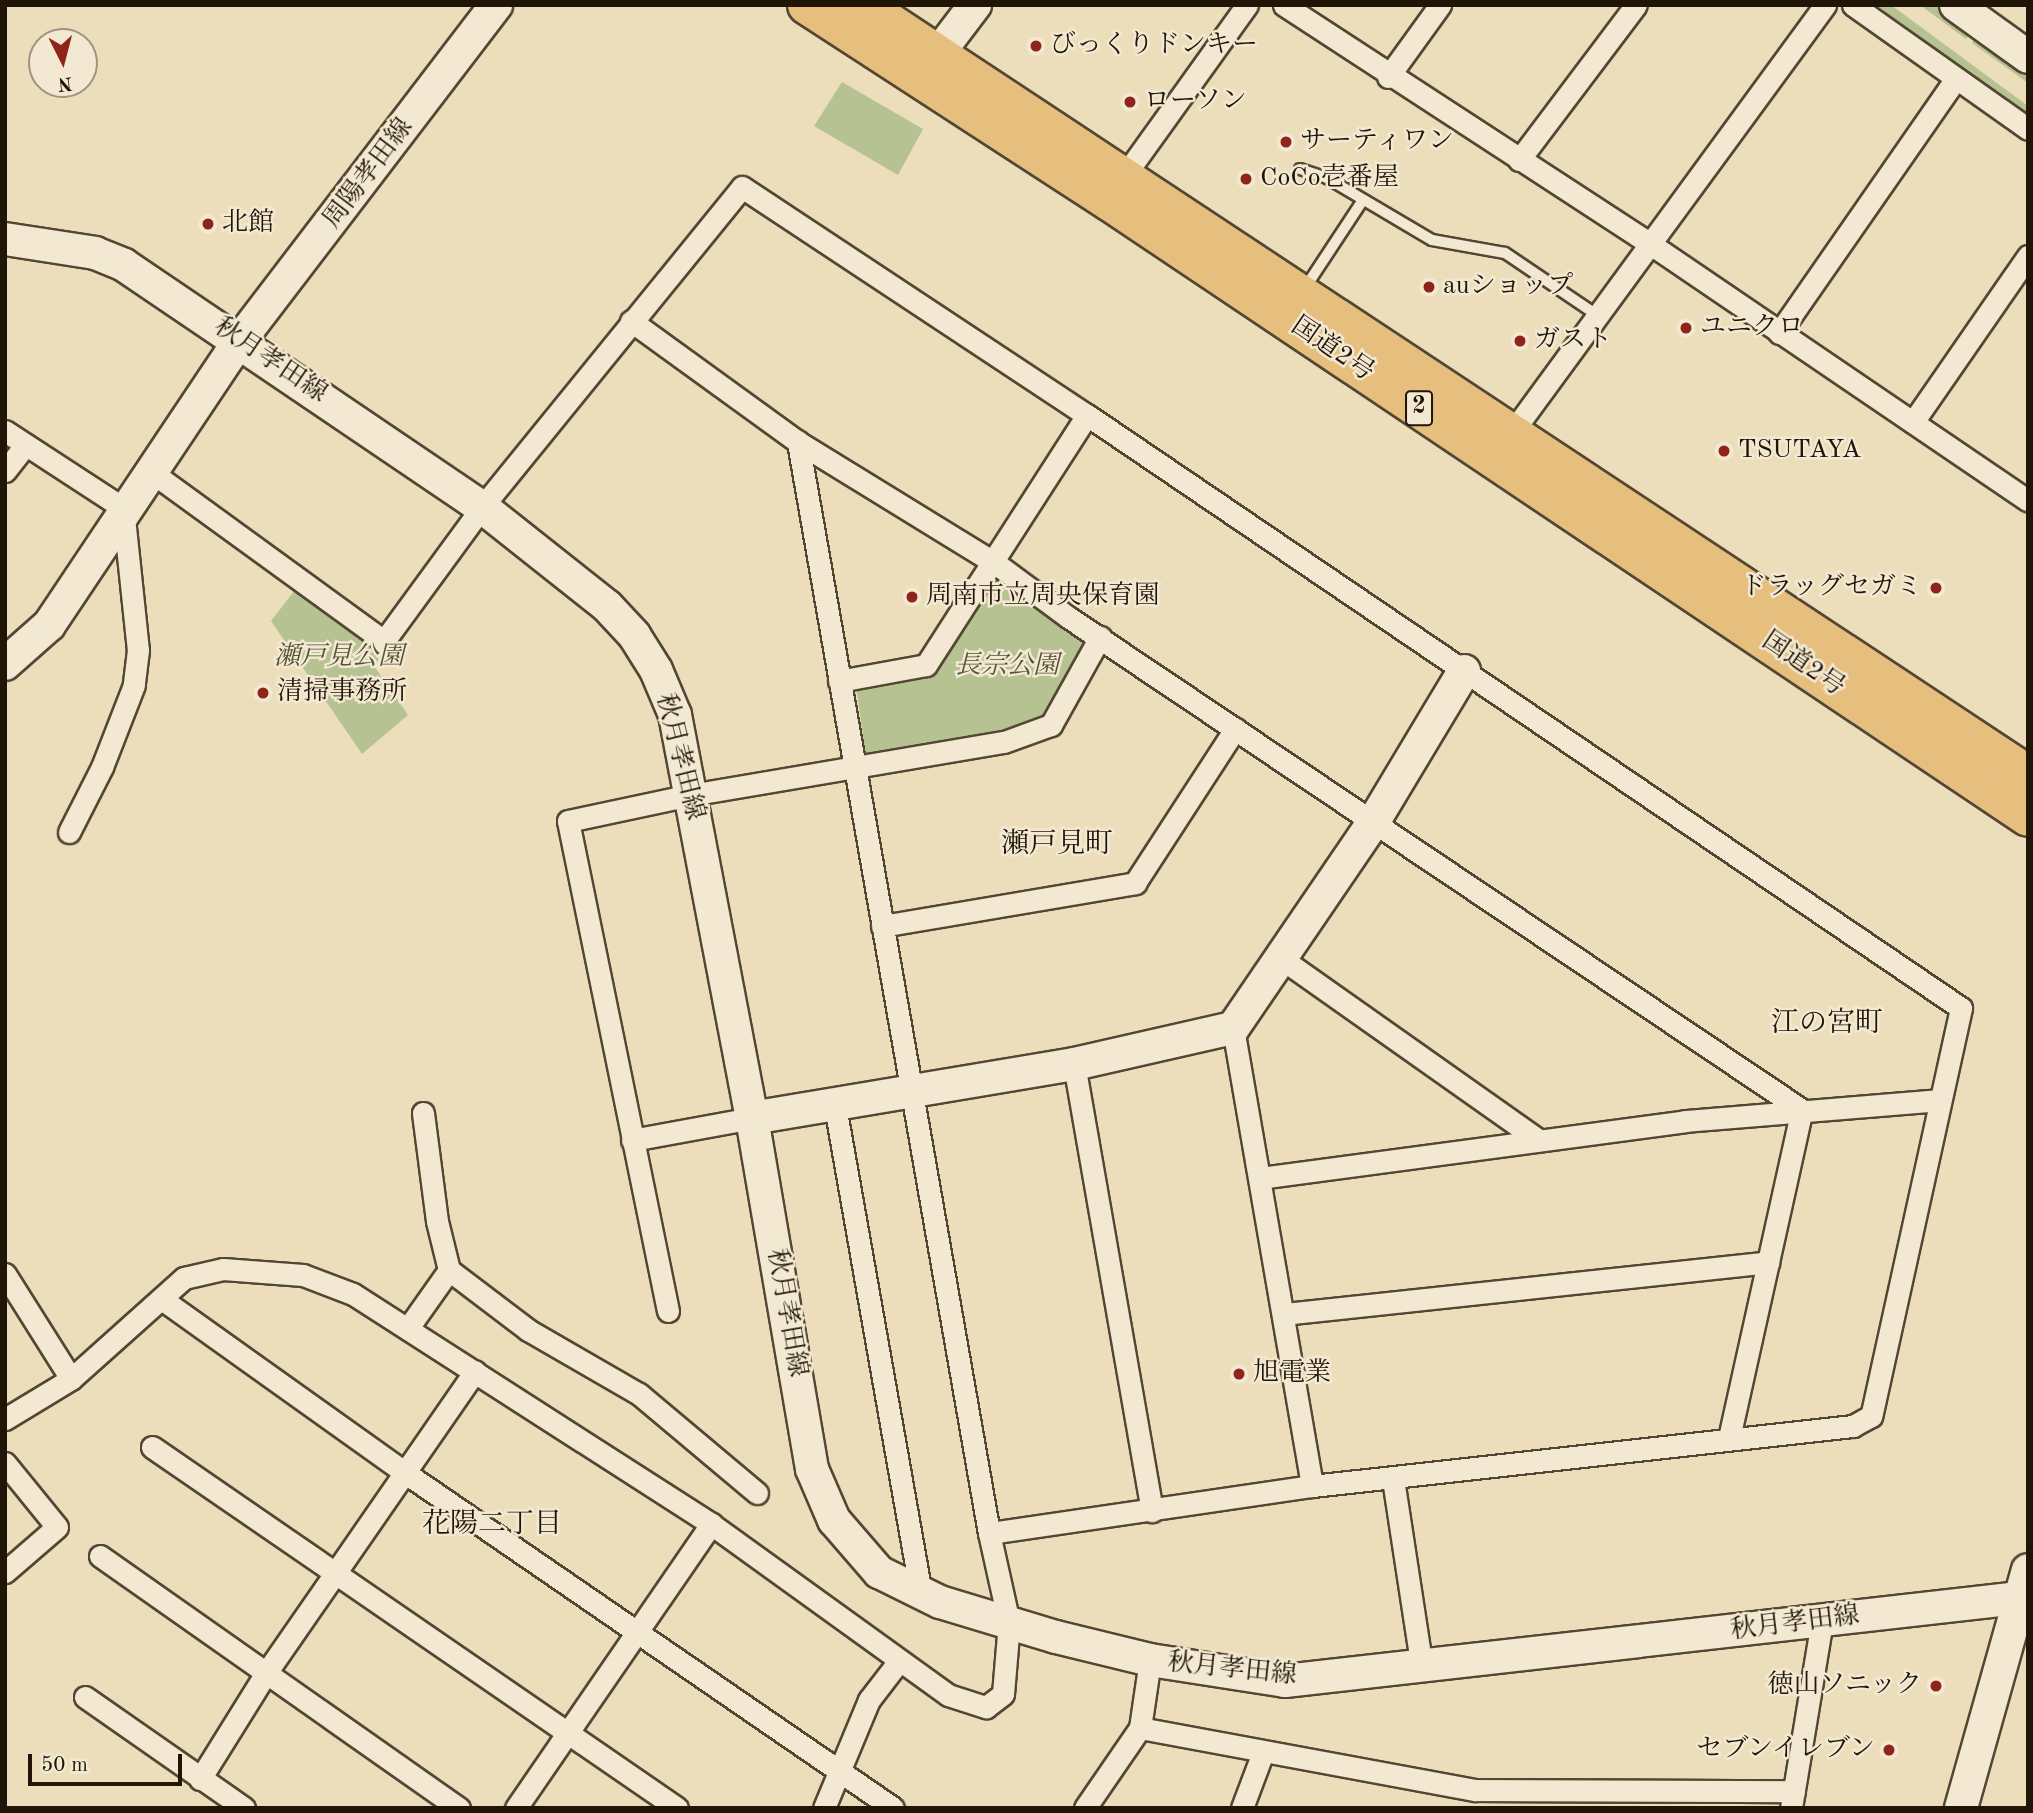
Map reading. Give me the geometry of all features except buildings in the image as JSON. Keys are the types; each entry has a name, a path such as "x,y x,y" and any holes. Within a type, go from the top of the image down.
{"highway":[{"name":"国道2号","path":"807,5 1132,216 2028,817"},
{"name":"国道2号","path":"863,5 1513,431 2028,775"}],"street":[{"name":"周陽孝田線","path":"5,664 49,625 123,508 240,340 496,5"},
{"path":"937,55 975,5"},
{"path":"1124,176 1247,5"},
{"path":"1284,5 1388,77 1649,243 2028,500"},
{"path":"1388,77 1440,5"},
{"path":"1519,160 1636,5"},
{"path":"1513,431 1825,5"},
{"path":"1853,5 2028,129"},
{"path":"1956,5 2028,57"},
{"path":"1779,333 1956,78"},
{"path":"150,471 384,641 482,507 742,187 1087,415 1961,1008 1871,1416 1853,1426 1312,1486 989,1533"},
{"name":"秋月孝田線","path":"5,239 95,253 124,265 240,340 482,507 607,606 634,635 656,670 675,715 752,1118 812,1469 834,1520 879,1572 921,1594 1009,1623 1150,1660 1285,1681 1422,1668 1822,1621 2025,1588"},
{"path":"1913,422 2028,256"},
{"path":"631,321 798,442 995,563 1235,729 1802,1110"},
{"path":"839,681 926,664 995,563 1087,415"},
{"path":"5,431 123,508 137,638 134,685 102,767 69,832"},
{"path":"5,1419 71,1379 163,1300 184,1278 223,1269 271,1270 330,1283 408,1328 711,1524 808,1590 899,1661 948,1695 986,1707 1003,1694 1009,1623 989,1533 798,442"},
{"path":"5,471 25,445"},
{"path":"668,1311 568,821 690,795 1004,742 1051,725 1100,637"},
{"path":"632,1140 1074,1064 1233,1028 1374,821 1464,671"},
{"path":"882,926 1135,883 1235,729"},
{"path":"1282,959 1539,1140"},
{"path":"1233,1028 1312,1486"},
{"path":"1074,1064 1152,1511"},
{"path":"1260,1178 1539,1140 1802,1110 1939,1100"},
{"path":"835,1106 921,1594"},
{"path":"1728,1438 1802,1110"},
{"path":"423,1113 437,1222 449,1270 528,1330 639,1394 757,1493"},
{"path":"1284,1314 1768,1262"},
{"path":"408,1328 449,1270"},
{"path":"5,1274 71,1379"},
{"path":"163,1300 404,1472 639,1629 893,1808"},
{"path":"200,1779 265,1673 338,1574 404,1472 475,1371"},
{"path":"152,1447 677,1808"},
{"path":"5,1463 57,1527 5,1572"},
{"path":"1393,1479 1422,1668"},
{"path":"516,1808 566,1731 711,1524"},
{"path":"100,1556 458,1808"},
{"path":"1961,1808 2025,1588"},
{"path":"1140,1728 1475,1790 1793,1800 1822,1621"},
{"path":"1085,1808 1140,1728 1150,1660"},
{"path":"824,1808 838,1769 870,1700 899,1661"},
{"path":"85,1697 244,1808"},
{"path":"1242,1808 1263,1752"}],"lane":[{"path":"1300,169 1363,200 1432,240 1505,253 1597,315"},
{"path":"1302,293 1363,200"}],"green space":[{"path":"1876,5 1891,5 2028,106 2028,116"},
{"path":"1920,5 1935,5 1971,32 1966,39"},
{"path":"1977,35 2028,71 2028,83 1972,43"},
{"path":"842,82 923,129 898,175 814,126"},
{"name":"長宗公園","path":"998,576 1088,644 1047,717 1015,731 866,756 856,687 924,676 936,667"},
{"name":"瀬戸見公園","path":"298,586 386,648 374,666 408,715 362,754 271,621"}],"place":[{"name":"びっくりドンキー","path":"1036,46"},
{"name":"ローソン","path":"1130,102"},
{"name":"サーティワン","path":"1286,142"},
{"name":"CoCo壱番屋","path":"1246,179"},
{"name":"北館","path":"208,224"},
{"name":"auショップ","path":"1429,287"},
{"name":"ユニクロ","path":"1686,328"},
{"name":"ガスト","path":"1520,341"},
{"name":"TSUTAYA","path":"1724,451"},
{"name":"ドラッグセガミ","path":"1936,588"},
{"name":"周南市立周央保育園","path":"912,597"},
{"name":"清掃事務所","path":"263,693"},
{"name":"旭電業","path":"1239,1374"},
{"name":"徳山ソニック","path":"1936,1686"},
{"name":"セブンイレブン","path":"1889,1750"}],"district":[{"name":"瀬戸見町","path":"1057,845"},
{"name":"江の宮町","path":"1827,1024"},
{"name":"花陽二丁目","path":"492,1525"}]}
